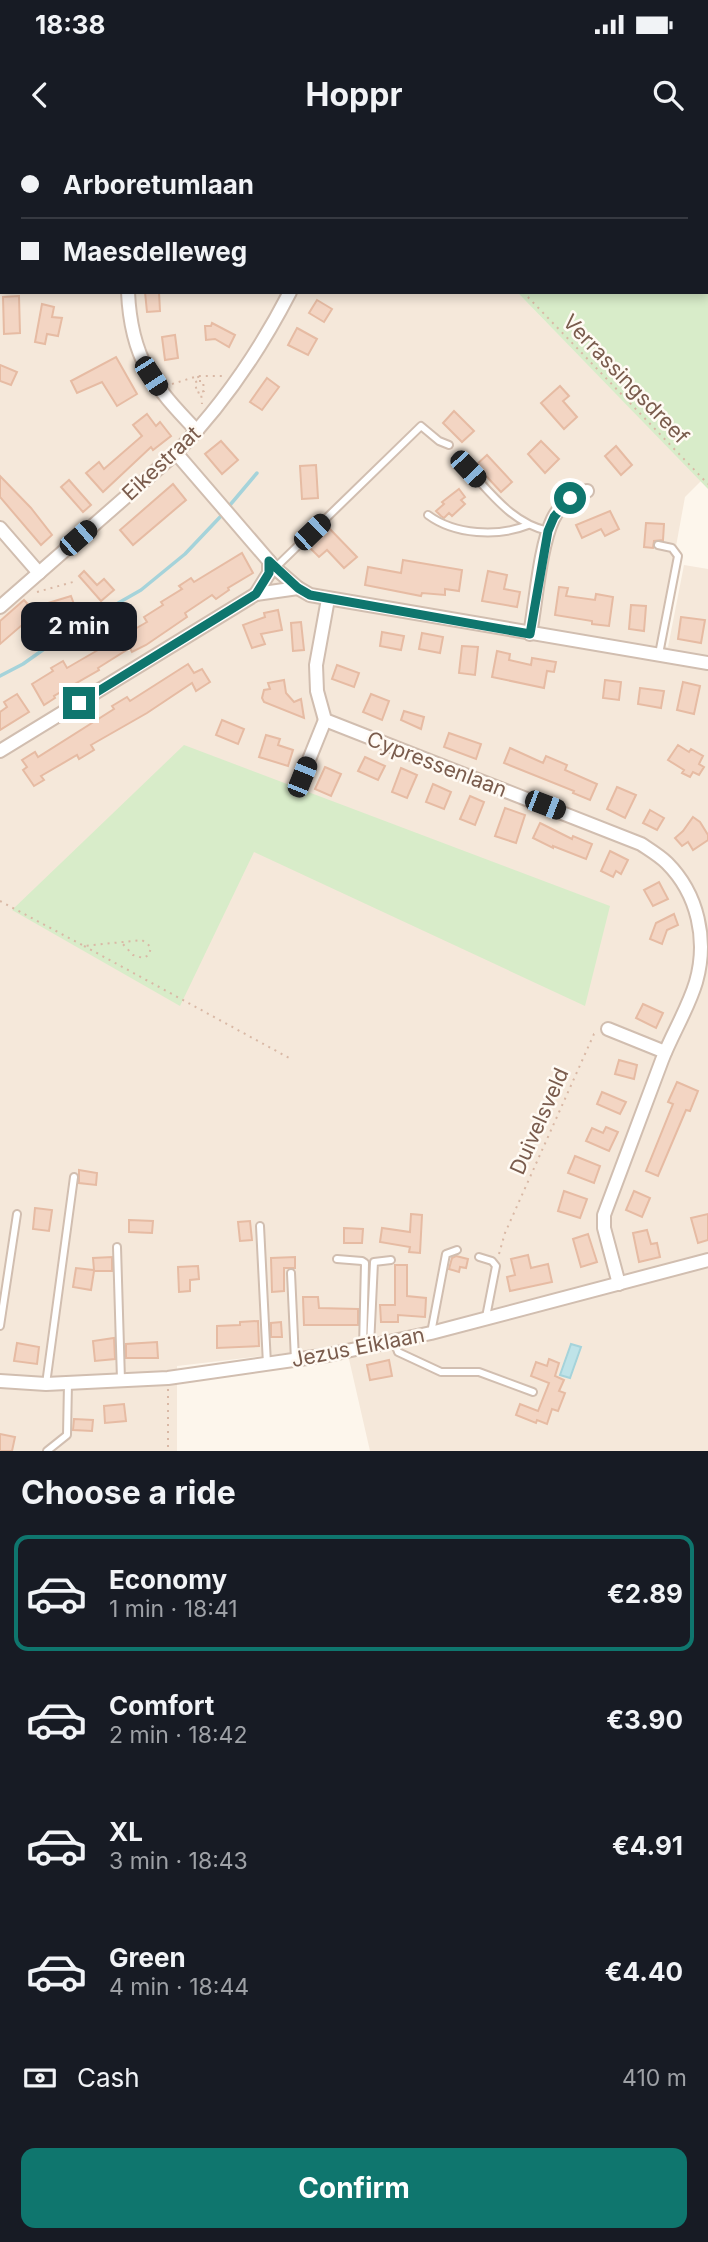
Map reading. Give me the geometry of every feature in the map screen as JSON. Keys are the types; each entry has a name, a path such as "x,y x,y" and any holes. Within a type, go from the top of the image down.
{"street":[{"path":"128,294 129,321 142,362 159,389 197,431"},
{"name":"Eikestraat","path":"0,607 176,453 197,431 239,380 289,294"},
{"path":"176,453 272,564 298,588 328,599 708,663"},
{"path":"530,634 548,531 562,506 570,498 587,491"},
{"path":"0,528 39,573"},
{"path":"256,594 272,564"},
{"path":"0,751 256,594 298,588"},
{"path":"302,777 325,720 317,691 316,665 328,599"},
{"name":"Cypressenlaan","path":"325,720 641,844 666,862 680,878 691,899 699,921 701,943 695,984 665,1052 604,1215 604,1228 619,1283"},
{"path":"608,1029 665,1052"},
{"name":"Jezus Eiklaan","path":"0,1381 46,1384 168,1378 366,1348 708,1260"}],"lane":[{"path":"272,564 421,426 439,441 449,445"},
{"path":"468,469 509,512 528,525 548,531"},
{"path":"428,515 436,521 498,534 528,525"},
{"path":"658,545 672,548 678,556 658,656"},
{"path":"46,1384 74,1177"},
{"path":"0,1326 17,1214"},
{"path":"260,1226 267,1364"},
{"path":"117,1247 121,1380"},
{"path":"431,1333 446,1254 457,1250"},
{"path":"479,1257 492,1261 496,1266 486,1318"},
{"path":"337,1259 365,1263 366,1348"},
{"path":"366,1348 374,1262 391,1260"},
{"path":"291,1273 295,1360"},
{"path":"394,1341 398,1352 441,1372 479,1372 533,1392"},
{"path":"47,1451 67,1435 68,1383"}],"path":[{"name":"Verrassingsdreef","path":"525,294 708,484"},
{"path":"159,389 198,376 217,375 239,380"},
{"path":"197,431 202,403 201,392 197,393 195,382 199,381 198,376"},
{"path":"24,586 32,592 54,589 73,582"},
{"path":"0,901 291,1059"},
{"path":"84,946 121,942 142,940 148,942 151,947 149,955 143,958 133,955 121,942"},
{"name":"Duivelsveld","path":"496,1266 505,1233 594,1034 608,1029"},
{"path":"168,1378 168,1451"}],"shaded area":[{"path":"0,294 519,294 701,481 685,497 658,645 668,647 684,565 708,569 708,1451 370,1451 346,1346 177,1366 177,1451 0,1451"}],"green space":[{"path":"519,294 708,294 708,489"},
{"path":"184,745 610,906 585,1006 254,852 180,1006 12,910"}],"water":[{"path":"571,1344 581,1347 570,1378 560,1375"}],"building":[{"path":"145,294 159,294 160,311 147,312"},
{"path":"19,296 20,333 4,334 3,297"},
{"path":"317,300 332,309 324,322 309,313"},
{"path":"42,304 54,307 52,317 62,318 58,336 47,334 45,344 35,342"},
{"path":"212,323 235,335 229,347 215,339 206,340 205,326 211,326"},
{"path":"297,328 317,339 308,355 288,345"},
{"path":"175,335 178,358 165,360 162,337"},
{"path":"116,357 137,394 117,406 102,382 77,393 71,381"},
{"path":"0,365 17,372 11,385 0,381"},
{"path":"267,378 279,387 262,410 250,402"},
{"path":"560,386 569,396 563,401 577,417 564,429 541,403"},
{"path":"454,411 474,431 462,442 443,423"},
{"path":"147,414 156,426 160,422 171,436 153,450 151,447 103,492 86,473 99,462 104,469 142,436 133,425"},
{"path":"221,441 238,460 222,474 205,454"},
{"path":"541,441 559,459 545,473 528,454"},
{"path":"616,446 632,465 621,475 605,456"},
{"path":"487,455 512,482 501,492 476,465"},
{"path":"316,465 318,498 302,499 300,466"},
{"path":"0,476 52,535 41,545 0,497"},
{"path":"69,480 91,505 83,512 61,487"},
{"path":"173,484 186,500 133,545 120,530"},
{"path":"459,489 465,497 461,500 465,504 452,516 449,513 444,518 436,511 444,504 442,502"},
{"path":"610,511 619,529 605,536 601,529 582,538 576,525"},
{"path":"646,523 664,524 663,540 654,541 653,548 644,547"},
{"path":"327,526 357,557 344,568 327,550 319,557 307,545"},
{"path":"242,553 253,573 228,588 229,590 216,599 212,595 185,613 187,617 146,645 132,652 130,648 44,705 32,684 53,671 51,668 63,661 67,668 98,650 93,641 108,631 114,641 147,622 144,617 182,589 179,586 191,578 194,582"},
{"path":"403,560 462,570 459,591 445,589 445,595 422,593 421,596 365,585 368,567 401,573"},
{"path":"84,571 97,585 104,579 114,590 101,601 79,576"},
{"path":"488,571 507,575 504,589 520,592 517,607 482,601"},
{"path":"559,587 568,588 566,596 595,600 596,594 613,597 609,626 555,615"},
{"path":"71,596 75,607 49,615 45,604"},
{"path":"24,600 36,613 0,644 0,621"},
{"path":"631,605 646,606 644,631 629,629"},
{"path":"278,610 282,630 261,634 265,644 252,648 243,625 265,617 264,613"},
{"path":"681,617 705,620 701,643 678,639"},
{"path":"301,622 304,650 293,651 291,623"},
{"path":"382,632 404,636 401,650 380,646"},
{"path":"422,633 443,637 440,653 419,649"},
{"path":"462,646 478,647 475,675 459,673"},
{"path":"497,651 510,654 509,660 531,665 532,658 556,662 554,672 547,671 544,688 492,677"},
{"path":"188,664 194,673 202,669 210,682 196,691 192,683 91,745 94,750 79,759 77,755 41,776 44,780 34,786 23,770 27,767 22,760 35,752 38,757 114,709 112,706 127,697 130,701"},
{"path":"337,665 359,673 354,687 332,679"},
{"path":"284,680 286,693 294,702 301,699 304,718 264,702 264,690 270,689 268,683"},
{"path":"605,680 621,682 619,700 603,698"},
{"path":"683,682 700,686 694,714 677,710"},
{"path":"640,688 664,691 661,708 638,704"},
{"path":"17,694 29,712 0,730 0,712 7,707 4,702"},
{"path":"371,694 389,701 382,720 363,712"},
{"path":"404,711 424,717 421,729 401,720"},
{"path":"222,720 244,729 238,744 216,735"},
{"path":"449,733 481,744 476,759 444,747"},
{"path":"266,735 280,739 278,745 293,750 288,766 259,757"},
{"path":"678,745 703,756 699,764 704,767 699,775 693,772 690,777 668,760"},
{"path":"510,748 543,763 546,756 567,765 565,770 597,784 590,800 504,763"},
{"path":"365,757 385,766 378,780 358,771"},
{"path":"325,767 341,774 331,796 315,789"},
{"path":"401,768 417,775 407,798 392,792"},
{"path":"433,784 451,792 444,809 426,802"},
{"path":"617,787 636,795 625,818 607,809"},
{"path":"470,796 484,802 475,825 460,819"},
{"path":"505,808 525,815 516,843 495,836"},
{"path":"650,810 664,818 657,830 643,823"},
{"path":"693,817 700,822 708,840 693,850 688,842 682,846 675,838"},
{"path":"540,823 572,839 573,836 592,844 586,859 533,838"},
{"path":"610,851 628,860 621,874 616,871 613,877 601,871"},
{"path":"659,882 668,899 653,906 644,890"},
{"path":"674,914 678,925 667,930 662,944 650,939 656,923"},
{"path":"643,1004 663,1013 656,1028 636,1018"},
{"path":"619,1060 637,1065 634,1079 615,1074"},
{"path":"677,1082 698,1091 690,1111 686,1110 658,1176 646,1171 673,1104 668,1102"},
{"path":"602,1092 626,1102 620,1114 597,1104"},
{"path":"606,1127 618,1132 609,1151 586,1141 592,1128 603,1133"},
{"path":"575,1156 600,1166 594,1183 568,1173"},
{"path":"79,1170 97,1173 96,1185 79,1183"},
{"path":"564,1191 587,1199 580,1218 558,1211"},
{"path":"634,1191 650,1198 642,1217 626,1210"},
{"path":"35,1208 52,1210 49,1231 33,1229"},
{"path":"411,1214 422,1215 420,1253 409,1252 410,1247 380,1242 382,1228 410,1232"},
{"path":"708,1214 708,1240 698,1243 691,1218"},
{"path":"129,1220 153,1221 152,1233 129,1232"},
{"path":"250,1221 252,1240 240,1241 238,1222"},
{"path":"344,1228 363,1229 362,1243 344,1243"},
{"path":"647,1230 651,1244 657,1243 660,1257 639,1262 633,1233"},
{"path":"588,1234 597,1262 581,1267 573,1239"},
{"path":"528,1255 531,1268 548,1264 552,1282 510,1291 507,1277 515,1275 511,1259"},
{"path":"456,1256 468,1259 466,1268 460,1267 459,1272 449,1269 452,1258"},
{"path":"112,1257 112,1271 94,1271 91,1290 73,1287 76,1268 94,1270 93,1258"},
{"path":"295,1257 295,1268 284,1268 284,1291 272,1292 271,1258"},
{"path":"395,1265 407,1265 407,1296 426,1298 425,1317 398,1315 398,1322 381,1322 380,1305 395,1305"},
{"path":"198,1266 199,1279 190,1280 190,1291 179,1292 178,1267"},
{"path":"303,1297 318,1297 319,1308 358,1309 358,1325 304,1325"},
{"path":"258,1321 259,1346 217,1348 217,1326"},
{"path":"281,1322 282,1337 271,1337 271,1323"},
{"path":"114,1338 115,1359 95,1361 93,1341"},
{"path":"157,1342 158,1358 126,1358 126,1344"},
{"path":"17,1343 39,1347 37,1364 14,1361"},
{"path":"549,1359 559,1363 555,1376 564,1380 559,1391 565,1393 558,1411 552,1409 547,1424 537,1420 536,1423 516,1415 520,1404 538,1411 549,1383 531,1376 536,1362 547,1366"},
{"path":"389,1360 392,1376 370,1380 367,1365"},
{"path":"124,1404 126,1421 105,1423 104,1406"},
{"path":"74,1419 93,1420 92,1431 73,1430"},
{"path":"0,1434 15,1437 12,1451 0,1451"}],"waterway":[{"path":"230,505 257,473"},
{"path":"0,676 23,664 71,630 141,590 185,554 221,516"}],"route":[{"path":"79,703 256,594 269,573 269,561 298,588 310,595 530,634 548,531 554,517 570,498"}]}
